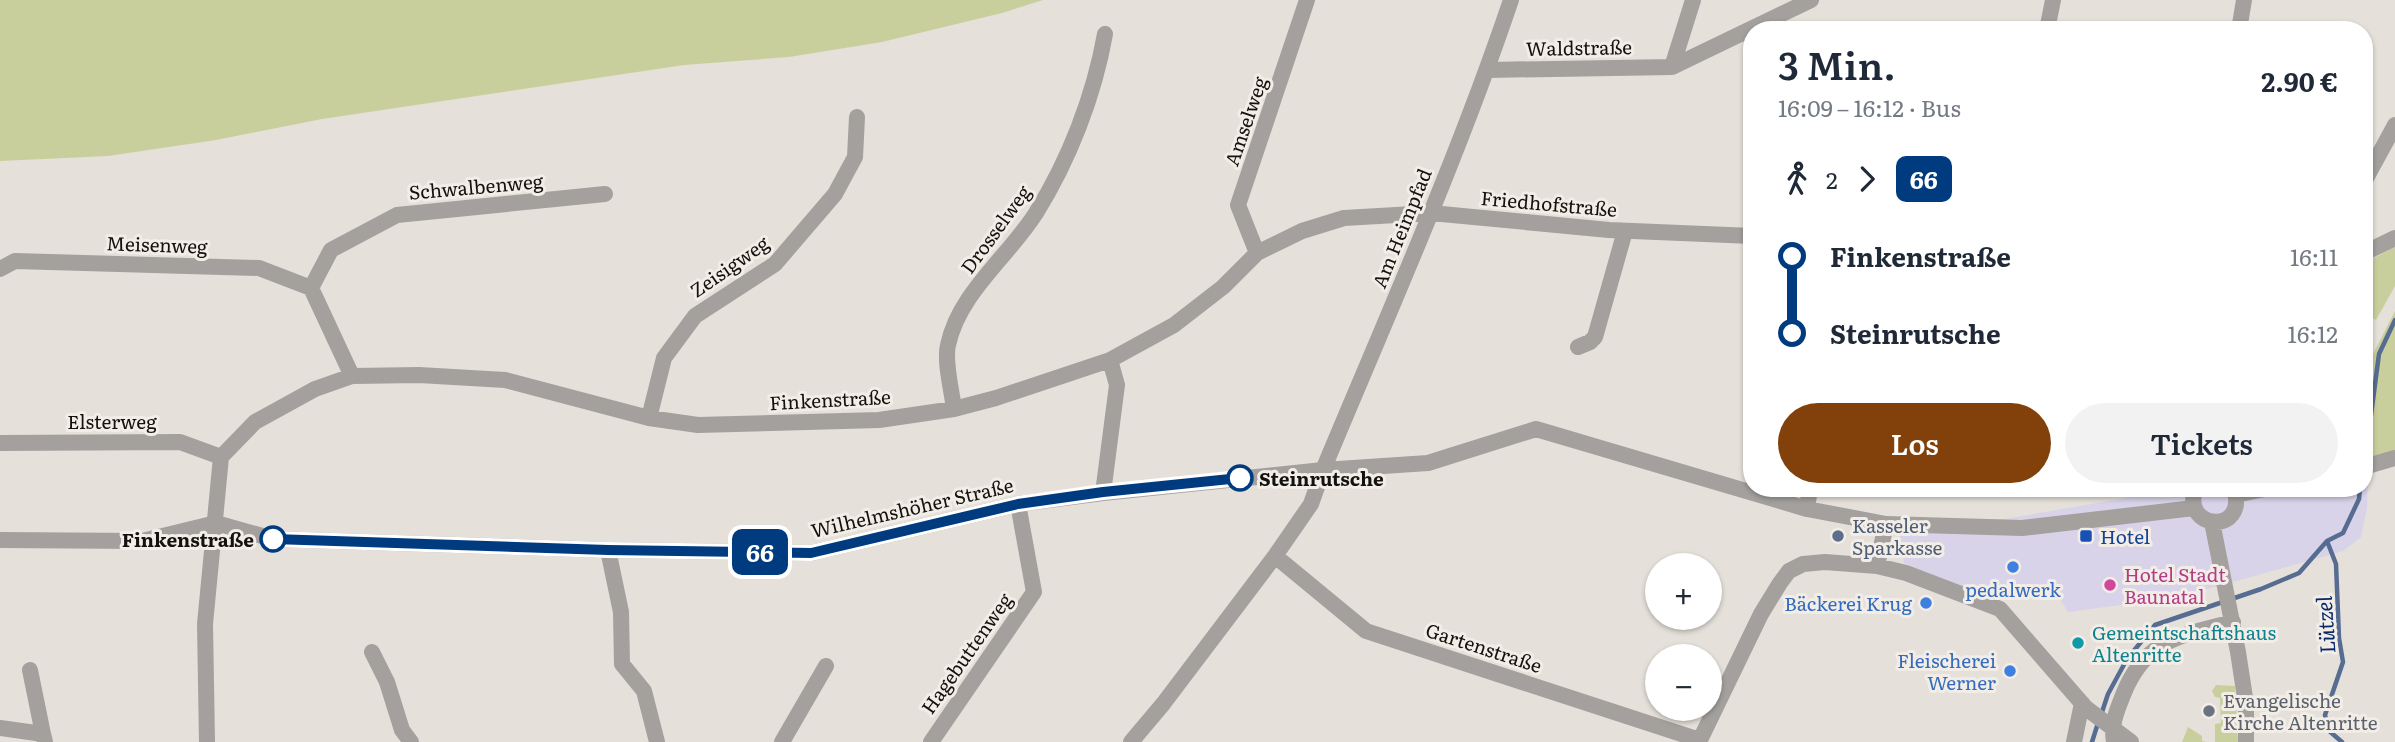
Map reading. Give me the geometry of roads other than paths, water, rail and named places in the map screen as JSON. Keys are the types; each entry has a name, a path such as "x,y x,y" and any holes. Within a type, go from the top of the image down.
{"street":[{"name":"Amselweg","path":"1257,253 1238,205 1307,0"},
{"name":"Am Heimpfad","path":"1323,470 1431,213 1487,70 1511,0"},
{"path":"1672,67 1693,0"},
{"name":"Waldstraße","path":"1767,21 1811,0"},
{"path":"2049,21 2053,0"},
{"path":"2240,21 2244,0"},
{"name":"Waldstraße","path":"1487,70 1672,67 1743,33"},
{"name":"Drosselweg","path":"954,409 947,348 958,315 1036,213 1065,160 1096,77 1105,34"},
{"name":"Zeisigweg","path":"649,418 664,358 695,316 775,264 835,194 855,157 857,117"},
{"path":"2373,165 2395,125"},
{"name":"Schwalbenweg","path":"311,288 331,250 397,215 605,194"},
{"name":"Friedhofstraße","path":"1344,218 1431,213 1625,231 1743,236"},
{"name":"Finkenstraße","path":"221,457 255,422 315,390 352,376 419,375 505,380 649,418 698,425 879,420 954,409 1110,360 1174,325 1223,287 1257,253 1302,231 1344,218"},
{"path":"1578,346 1595,337 1625,231"},
{"path":"2373,249 2395,238"},
{"name":"Meisenweg","path":"0,269 15,261 259,268 311,288"},
{"path":"311,288 352,376"},
{"path":"1103,492 1117,386 1110,360"},
{"name":"Wilhelmshöher Straße","path":"0,540 142,541 216,523 273,539 608,550 811,553 1018,504 1103,492 1323,470 1428,463 1536,429 1743,490"},
{"name":"Elsterweg","path":"0,443 180,442 221,457"},
{"path":"207,742 205,624 221,457"},
{"path":"2373,464 2391,459"},
{"path":"1131,742 1275,556 1311,504 1323,470"},
{"name":"Wilhelmshöher Straße","path":"1766,497 1807,509 1886,524 2022,528 2194,508"},
{"path":"1807,509 1809,497"},
{"path":"2192,497 2194,508 2202,519 2212,523 2225,521 2233,514 2237,506 2236,497"},
{"name":"Hagebuttenweg","path":"931,742 1034,592 1018,504"},
{"path":"2212,523 2214,542 2232,614 2245,704 2246,742"},
{"path":"1877,566 1886,524"},
{"path":"608,550 621,612 622,664 644,691 657,742"},
{"name":"Gartenstraße","path":"1275,556 1366,631 1699,741"},
{"path":"1699,741 1761,614 1789,571 1803,564 1825,562 1877,566 1906,573 2000,608 2086,707 2110,730 2132,742"},
{"path":"2110,730 2132,674 2146,656 2164,642 2206,629 2232,614"},
{"path":"372,652 387,682 402,730 411,742"},
{"path":"782,742 826,666"},
{"path":"0,728 44,738 30,670"},
{"path":"2074,742 2086,707"}],"waterway":[{"path":"2373,400 2379,354 2395,320"},
{"path":"2101,715 2108,694 2127,659 2155,625 2261,589 2299,573 2327,541 2343,533 2359,497"},
{"name":"Lützel","path":"2327,541 2336,564 2339,638 2343,662 2325,715 2328,730 2342,742"},
{"path":"2092,742 2098,723"}],"place":[{"name":"Steinrutsche","path":"1240,478"},
{"name":"Kasseler Sparkasse","path":"1838,536"},
{"name":"Hotel","path":"2086,536"},
{"name":"Finkenstraße","path":"273,539"},
{"name":"pedalwerk","path":"2013,567"},
{"name":"Hotel Stadt Baunatal","path":"2110,585"},
{"name":"Bäckerei Krug","path":"1926,603"},
{"name":"Gemeintschaftshaus Altenritte","path":"2078,643"},
{"name":"Fleischerei Werner","path":"2010,671"},
{"name":"Evangelische Kirche Altenritte","path":"2209,711"}]}
